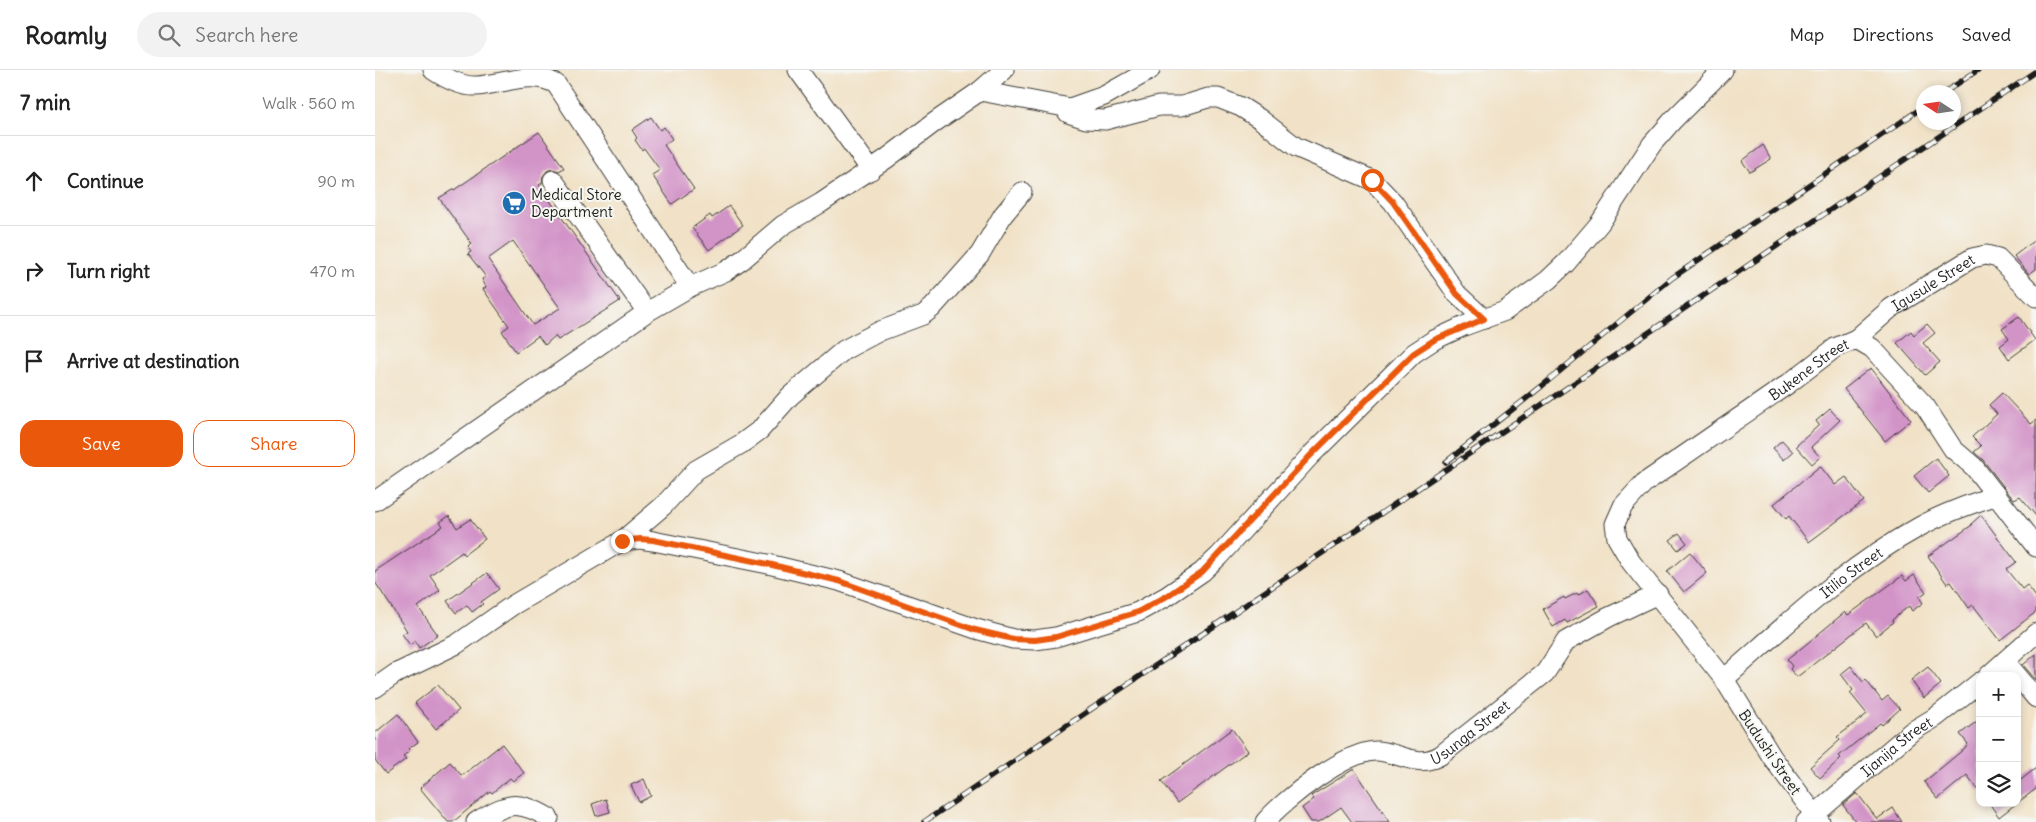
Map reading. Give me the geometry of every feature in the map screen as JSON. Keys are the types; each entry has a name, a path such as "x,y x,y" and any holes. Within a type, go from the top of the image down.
{"street":[{"path":"433,70 450,80 476,86 524,76 556,77 690,287"},
{"path":"798,70 871,170"},
{"path":"375,501 647,312 690,287 726,271 783,225 871,170 980,91 1004,70"},
{"path":"980,91 1070,108 1104,96 1150,70"},
{"path":"627,540 653,540 839,581 975,630 1013,639 1035,640 1056,637 1138,612 1167,596 1202,572 1309,457 1414,353 1434,340 1505,311 1521,302 1548,280 1566,263 1600,223 1652,144 1691,100 1723,70"},
{"path":"1067,113 1086,119 1105,120 1159,106 1182,106 1208,98 1218,98 1241,107 1260,119 1296,148 1372,180 1393,202 1457,294 1484,319"},
{"path":"553,180 647,312"},
{"path":"375,688 395,674 457,644 513,605 627,540 663,506 696,470 741,444 760,430 790,396 844,350 880,331 923,315 933,308 980,254 1003,215 1022,192"},
{"name":"Igusule Street","path":"1856,339 1891,308 1971,258 1986,255 1998,258 2036,297"},
{"name":"Bukene Street","path":"1724,679 1631,562 1617,538 1615,524 1623,506 1644,483 1788,384 1835,348 1856,339 1872,348 1925,406 1953,449 1974,467 2036,547"},
{"name":"Itilio Street","path":"1724,679 1836,581 1919,527 1952,511 1997,495"},
{"name":"Usunga Street","path":"1265,822 1273,812 1299,790 1324,773 1354,757 1375,751 1418,761 1429,761 1441,756 1545,673 1565,642 1609,617 1657,594"},
{"path":"1993,672 2036,633"},
{"path":"2005,661 2036,698"},
{"name":"Budushi Street","path":"1724,679 1813,819"},
{"name":"Ijanija Street","path":"1813,819 1911,732 1936,717 1976,685"},
{"path":"477,822 507,806 519,805 530,806 549,818"}],"building":[{"path":"651,117 660,130 664,127 672,139 664,145 694,189 672,204 652,175 660,170 644,148 642,150 635,140 637,138 632,130"},
{"path":"539,132 564,168 559,171 552,169 547,171 543,176 542,183 539,185 620,301 558,340 555,336 545,345 538,336 516,352 502,331 509,326 483,289 486,287 482,279 486,277 468,254 471,252 468,248 472,244 439,198 454,190","holes":["513,241 560,308 533,325 488,259"]},
{"path":"1763,145 1771,159 1750,172 1742,161"},
{"path":"729,206 743,225 709,250 692,228 710,215 712,218"},
{"path":"2036,239 2036,269 2029,274 2014,256"},
{"path":"2019,317 2035,340 2009,359 2000,346 2009,339 2002,329"},
{"path":"1927,324 1935,333 1923,343 1940,362 1925,375 1897,343 1911,331 1914,335"},
{"path":"1871,368 1911,420 1885,441 1844,389"},
{"path":"2002,393 2031,424 2036,420 2036,516 2020,497 2014,500 1983,460 1974,452 1981,446 1972,437 1997,414 1989,405"},
{"path":"1830,409 1840,420 1811,447 1820,457 1812,464 1796,446 1819,425 1816,421"},
{"path":"1782,440 1793,452 1784,460 1773,448"},
{"path":"1936,458 1949,476 1928,493 1914,476"},
{"path":"1820,466 1835,485 1846,477 1864,501 1809,542 1789,516 1786,519 1774,504"},
{"path":"1981,515 2016,562 2006,569 2022,589 2027,585 2036,597 2036,612 2000,640 1973,605 1969,608 1951,582 1947,584 1928,556 1972,525"},
{"path":"449,516 457,528 470,519 485,539 464,555 462,552 430,575 440,590 418,607 438,635 419,648 415,641 410,645 402,634 407,631 375,582 375,571 443,526 440,522"},
{"path":"1679,533 1687,543 1678,550 1670,540"},
{"path":"1690,552 1707,573 1684,592 1667,571"},
{"path":"487,573 499,589 481,602 483,604 472,612 467,605 456,613 447,601"},
{"path":"1914,575 1926,592 1919,597 1923,603 1912,611 1909,606 1876,636 1866,623 1797,677 1790,669 1792,666 1787,660 1845,612 1848,615 1902,576 1906,581"},
{"path":"1588,589 1599,606 1567,623 1565,620 1553,627 1543,609 1564,597 1565,599 1577,593 1578,595"},
{"path":"2036,654 2036,680 2023,665"},
{"path":"1851,666 1863,682 1866,680 1882,701 1888,696 1900,709 1882,725 1880,723 1839,756 1841,758 1820,778 1810,767 1840,740 1837,737 1867,714 1850,693 1853,690 1841,674"},
{"path":"1928,667 1941,684 1924,698 1911,680"},
{"path":"438,685 459,710 436,729 415,703"},
{"path":"398,714 418,742 408,749 410,751 403,756 406,759 386,774 375,760 375,733"},
{"path":"1976,722 1976,787 1967,775 1938,799 1924,782 1968,744 1960,734"},
{"path":"1232,729 1248,751 1177,803 1161,781"},
{"path":"502,744 524,773 513,781 510,778 492,793 490,791 453,822 448,822 420,788 450,762 462,776"},
{"path":"2036,768 2036,789 2021,800 2021,780"},
{"path":"1354,769 1390,822 1352,822 1341,807 1319,822 1311,822 1302,808 1314,799 1311,796"},
{"path":"644,779 651,796 639,802 631,785"},
{"path":"1857,793 1877,819 1893,808 1902,822 1856,822 1843,805"},
{"path":"606,799 610,812 596,816 592,804"},
{"path":"1992,807 2012,807 1999,817"}],"railway":[{"path":"1956,85 1978,70"},
{"path":"924,822 2036,71"},
{"path":"1446,462 1542,386 1672,278 1916,112"}],"place":[{"name":"Medical Store Department","path":"514,203"}],"route":[{"path":"622,541 632,539 653,540 839,581 875,592 975,630 1013,639 1035,640 1056,637 1138,612 1167,596 1202,572 1219,556 1309,457 1414,353 1434,340 1484,319 1457,294 1393,202 1372,180"}]}
